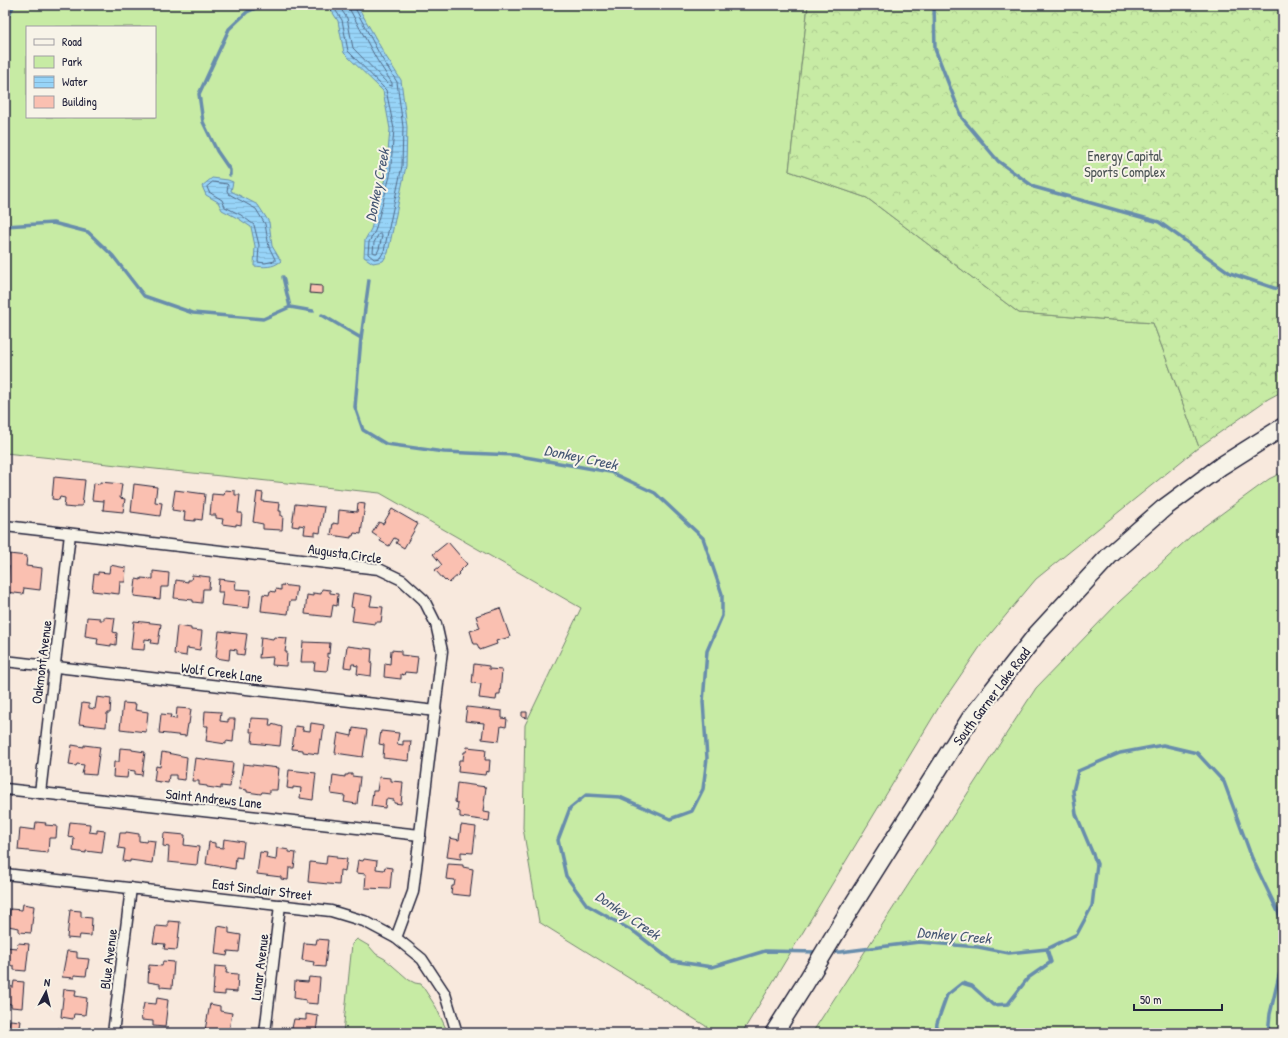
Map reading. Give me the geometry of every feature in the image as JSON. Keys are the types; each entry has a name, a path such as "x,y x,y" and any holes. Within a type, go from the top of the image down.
{"main road":[{"name":"South Garner Lake Road","path":"774,1033 970,719 1037,634 1110,555 1164,508 1221,466 1283,427"}],"street":[{"name":"Augusta Circle","path":"5,526 379,569 402,580 424,600 436,624 442,651 436,711 413,892 396,938"},
{"name":"Oakmont Avenue","path":"40,793 70,534"},
{"name":"Wolf Creek Lane","path":"5,661 436,711"},
{"name":"Saint Andrews Lane","path":"5,790 420,835"},
{"name":"East Sinclair Street","path":"5,874 331,911 364,921 396,938 422,959 445,994 457,1033"},
{"name":"Blue Avenue","path":"113,1033 131,888"},
{"name":"Lunar Avenue","path":"265,1033 280,905"}],"green space":[{"path":"5,5 808,5 789,171 867,198 1019,313 1153,323 1199,447 1036,579 982,644 939,707 742,1033 717,1033 539,922 523,828 525,725 581,608 380,493 5,453"},
{"name":"Energy Capital Sports Complex","path":"808,5 1283,5 1283,391 1268,399 1199,447 1153,323 1019,313 867,198 789,171"},
{"path":"1283,472 1283,1033 812,1033 1036,688 1119,602 1191,536 1269,479"},
{"path":"357,939 369,946 376,954 385,959 409,980 421,984 436,1007 448,1033 343,1033 352,944"}],"water":[{"path":"328,5 357,5 401,80 407,127 406,166 388,253 383,261 373,263 364,257 365,240 371,229 386,175 390,129 383,91 344,53 338,21"},
{"path":"212,178 233,182 231,191 258,205 269,222 272,246 281,261 272,266 254,266 255,246 251,227 222,210 218,202 206,195 202,186"}],"building":[{"path":"310,285 322,286 322,294 309,293"},
{"path":"54,477 85,480 82,506 76,506 75,508 64,507 65,498 60,497 59,500 52,499"},
{"path":"100,482 122,484 120,498 125,499 123,512 103,510 104,501 92,500 94,483 100,484"},
{"path":"134,484 157,487 155,502 162,503 160,516 131,512"},
{"path":"175,490 205,494 202,520 184,520 185,512 172,510"},
{"path":"225,490 235,491 235,495 240,495 238,513 242,513 241,525 236,524 236,526 222,524 223,519 216,518 216,515 210,515 212,494 224,495"},
{"path":"257,492 263,493 262,501 280,503 279,511 281,511 281,516 283,516 282,530 263,529 263,524 253,522"},
{"path":"358,503 365,504 361,534 354,533 351,538 331,535 333,523 338,524 339,510 357,512"},
{"path":"295,504 324,507 320,533 315,532 315,535 304,534 305,526 292,526"},
{"path":"392,509 418,524 404,548 396,543 398,540 394,538 389,546 380,541 381,539 372,533 379,522 383,524"},
{"path":"448,542 467,564 449,583 446,580 445,581 435,570 442,565 433,554"},
{"path":"9,554 27,556 26,566 42,568 40,590 24,588 23,594 6,592"},
{"path":"110,565 126,568 125,582 120,582 119,594 92,591 94,574 98,575 98,572 109,573"},
{"path":"153,571 169,573 168,587 161,587 160,599 134,596 136,579 153,579"},
{"path":"192,575 210,577 209,589 203,589 202,603 193,602 193,600 174,598 176,580 188,582 188,580 191,580"},
{"path":"219,579 236,581 235,589 251,590 249,608 221,605 223,592 218,592"},
{"path":"281,585 297,587 295,601 290,601 288,614 261,611 263,594 269,595 270,591 275,592 276,589 281,590"},
{"path":"322,589 330,590 330,593 338,594 337,606 333,605 331,617 305,614 307,595 313,596 313,593 321,594"},
{"path":"353,593 372,596 370,606 383,607 381,622 375,622 375,624 352,621 354,608 351,607"},
{"path":"500,608 510,637 496,641 497,644 480,650 477,644 474,644 470,631 480,628 476,616"},
{"path":"87,617 100,618 100,620 104,620 104,617 115,618 113,632 117,633 116,645 111,644 111,646 97,644 98,638 85,636"},
{"path":"134,621 161,624 158,644 151,643 152,640 145,639 144,650 131,649"},
{"path":"177,626 202,631 200,650 187,648 186,656 174,654"},
{"path":"219,631 247,634 244,655 237,654 237,650 230,649 229,660 216,658"},
{"path":"261,637 273,639 274,637 287,638 285,652 287,652 286,666 272,665 273,657 259,658"},
{"path":"303,642 330,643 329,654 327,653 327,657 329,658 327,671 314,670 315,662 301,662"},
{"path":"347,646 372,649 371,676 357,674 358,666 354,665 355,664 352,664 351,668 344,667"},
{"path":"391,650 401,651 401,655 418,657 416,673 405,672 404,675 401,674 401,679 384,677 385,663 390,664"},
{"path":"474,664 489,666 489,669 502,670 500,694 497,694 496,700 479,698 481,684 472,683"},
{"path":"97,697 111,699 110,713 107,713 106,727 79,724 82,703 89,704 89,708 95,709"},
{"path":"123,703 136,704 135,710 148,712 146,732 120,729"},
{"path":"467,707 502,711 502,718 507,719 506,727 501,726 499,741 482,739 484,723 465,721"},
{"path":"177,708 191,709 186,736 159,733 161,714 171,715 170,718 176,719"},
{"path":"205,711 221,712 220,721 228,722 228,719 235,719 233,742 226,741 226,744 206,741 208,726 204,726"},
{"path":"522,712 527,712 527,718 522,717"},
{"path":"251,718 270,719 269,726 272,726 272,724 282,727 280,746 252,743 253,732 250,732"},
{"path":"311,723 324,725 318,754 292,749 295,726 303,727 302,730 310,731"},
{"path":"353,728 367,730 363,757 335,753 338,733 352,736"},
{"path":"381,731 399,733 397,744 403,745 403,741 411,741 409,761 383,758 384,745 379,744"},
{"path":"72,745 100,747 96,775 82,774 84,765 69,765"},
{"path":"467,747 486,749 485,760 490,760 489,772 486,771 485,775 458,772 459,760 463,760 464,752 466,752"},
{"path":"120,748 145,752 142,775 135,774 135,771 128,770 127,778 113,777 114,762 119,762"},
{"path":"162,752 187,757 185,780 176,779 176,775 169,775 168,783 154,781 156,766 160,767"},
{"path":"195,758 233,763 230,787 221,786 221,789 207,787 199,785 199,781 192,781"},
{"path":"243,764 279,768 277,790 270,790 270,793 262,792 261,794 239,789"},
{"path":"289,770 316,773 313,800 300,798 301,788 287,788"},
{"path":"348,774 360,777 357,804 344,802 345,796 331,794 333,775 345,777 345,775"},
{"path":"379,777 391,778 391,781 403,782 401,804 394,803 394,800 386,799 385,808 371,806 373,791 377,791"},
{"path":"457,783 486,787 483,812 490,813 489,821 460,817 460,812 457,811 458,803 455,802"},
{"path":"36,822 46,823 45,825 57,826 56,838 49,838 48,853 18,850 20,828 35,830"},
{"path":"70,822 90,824 89,832 97,833 97,830 105,831 102,853 73,851 74,838 68,837"},
{"path":"461,825 476,827 473,853 461,852 461,859 447,857 450,838 459,840"},
{"path":"126,832 139,834 139,841 155,841 152,863 130,860 130,862 123,861 125,849 118,848 120,833"},
{"path":"164,833 185,835 184,845 199,847 197,865 168,862 169,847 163,846"},
{"path":"224,839 244,842 242,858 236,857 235,869 206,864 209,842 215,843 215,847 223,848"},
{"path":"277,848 296,853 294,868 289,868 288,880 281,879 281,877 257,874 260,852 267,853 266,858 276,860"},
{"path":"327,855 347,859 345,871 340,870 339,885 308,882 310,862 326,864"},
{"path":"364,859 377,861 376,869 384,870 385,867 392,868 390,889 365,888 366,874 356,873 358,860 363,861"},
{"path":"448,864 463,865 463,867 473,869 470,896 451,894 452,886 454,886 455,880 446,879"},
{"path":"23,904 34,906 31,933 19,932 19,928 8,926 10,909 22,910"},
{"path":"70,910 81,911 81,917 92,918 91,936 80,935 79,939 67,938"},
{"path":"168,921 180,922 177,950 164,949 165,944 153,943 156,926 168,927"},
{"path":"218,926 229,928 229,933 241,935 239,952 228,951 227,956 215,954"},
{"path":"317,939 328,940 325,967 313,966 314,962 302,960 304,943 316,944"},
{"path":"18,943 29,944 26,971 14,970 14,966 5,965 5,947 17,948"},
{"path":"67,951 77,952 77,958 89,959 86,976 74,975 74,978 62,977"},
{"path":"163,961 174,962 172,988 160,987 160,984 148,982 149,965 162,966"},
{"path":"215,966 227,967 226,973 238,974 237,992 225,991 225,995 213,994"},
{"path":"309,977 320,978 318,1004 306,1003 306,1000 294,998 295,981 308,982"},
{"path":"14,981 24,982 22,1008 11,1007 11,1004 5,1003 5,986 13,987"},
{"path":"64,989 76,990 75,996 87,998 85,1015 74,1014 73,1019 61,1017"},
{"path":"157,998 168,1000 165,1027 153,1026 153,1021 141,1020 144,1003 156,1004"},
{"path":"210,1004 220,1006 220,1011 232,1013 229,1030 217,1029 217,1032 205,1030"},
{"path":"306,1014 318,1016 316,1033 291,1033 294,1019 306,1020"},
{"path":"10,1020 21,1021 19,1033 5,1033 5,1025 9,1026"},
{"path":"58,1028 68,1030 68,1033 57,1033"}],"waterway":[{"name":"Donkey Creek","path":"5,22 14,5"},
{"name":"Donkey Creek","path":"230,175 230,170 217,151 203,122 199,94 229,29 247,12 262,5"},
{"path":"934,5 935,49 962,118 998,161 1034,187 1159,222 1230,273 1274,288 1283,289"},
{"name":"Donkey Creek","path":"5,226 53,223 88,232 113,256 144,296 193,313 263,319 290,307 283,277"},
{"name":"Donkey Creek","path":"361,338 369,280"},
{"name":"Donkey Creek","path":"290,307 313,311"},
{"name":"Donkey Creek","path":"322,315 361,338 355,407 363,430 386,444 444,452 514,455 610,472 655,493 703,538 722,594 722,616 707,651 703,702 707,758 703,789 692,811 670,819 620,797 586,795 570,808 558,840 566,876 587,905 636,933 672,961 712,967 765,951 818,952"},
{"name":"Donkey Creek","path":"830,952 919,942 978,947 1009,953 1047,949 1077,934 1092,906 1097,864 1076,814 1073,791 1078,771 1120,753 1163,745 1197,753 1224,782 1252,858 1280,916 1283,934"},
{"path":"936,1033 937,1023 947,995 962,983 972,986 993,1005 1008,1004 1028,978 1051,962 1047,949"},
{"name":"Donkey Creek","path":"1268,1033 1270,1014 1283,959"}]}
